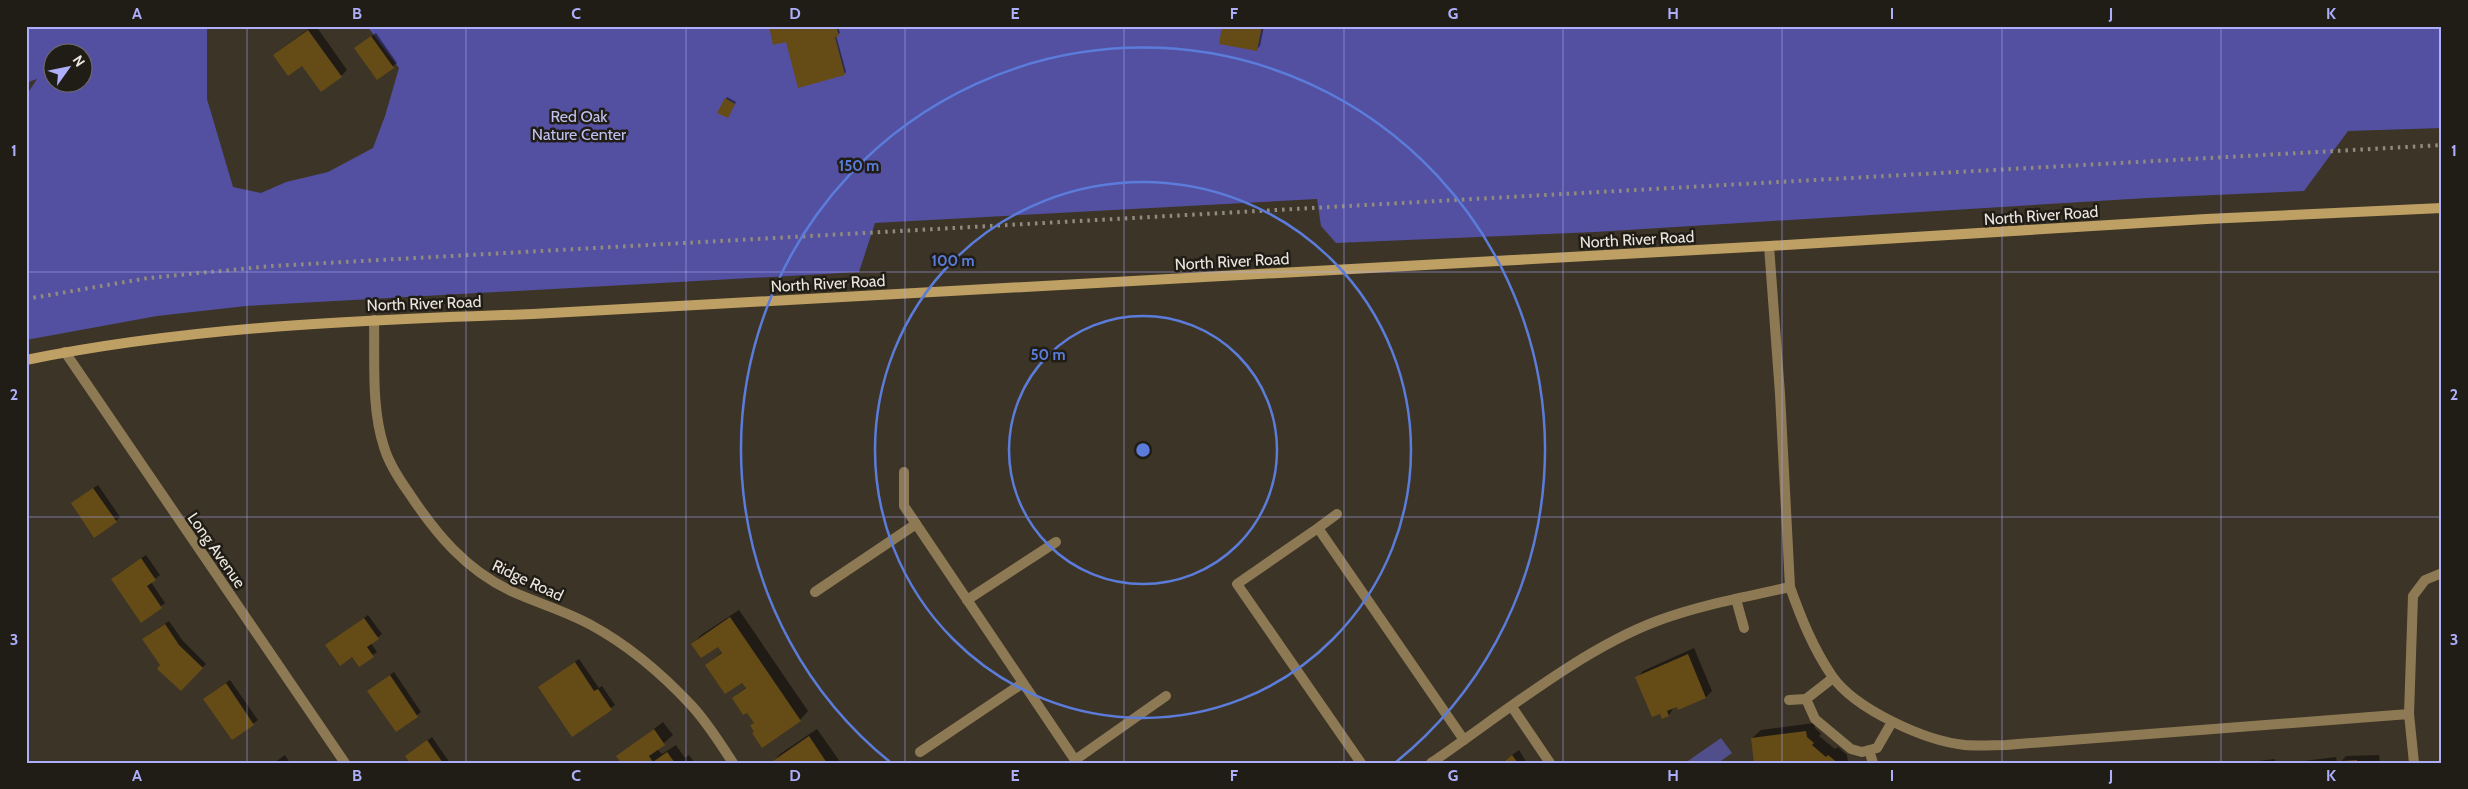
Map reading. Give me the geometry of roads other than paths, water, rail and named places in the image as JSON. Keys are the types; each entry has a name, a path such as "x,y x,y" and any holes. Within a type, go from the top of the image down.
{"main road":[{"name":"North River Road","path":"26,360 65,352 199,333 374,320 543,313 1769,246 2206,219 2442,208"}],"street":[{"path":"1769,246 1780,394 1790,587 1807,634 1833,678 1863,704 1892,722 1915,733 1964,745 2006,745 2409,714"},
{"name":"Ridge Road","path":"374,320 378,418 384,447 396,474 426,520 462,560 485,578 510,591 590,625 627,648 661,676 692,706 733,763"},
{"name":"Long Avenue","path":"65,352 345,763"},
{"path":"904,472 904,506 1076,761 1166,696"},
{"path":"1337,514 1237,584 1361,763"},
{"path":"815,592 916,524"},
{"path":"1318,528 1464,740"},
{"path":"967,600 1056,542"},
{"path":"2414,763 2409,714 2413,596 2425,580 2442,573"},
{"path":"1431,763 1577,662 1624,636 1655,622 1692,609 1790,587"},
{"path":"1736,599 1744,628"},
{"path":"1789,700 1806,699 1833,678"},
{"path":"920,752 1023,683"},
{"path":"1806,699 1815,719 1852,748 1862,752 1877,748 1892,722"},
{"path":"1512,707 1550,763"},
{"path":"1869,750 1872,763"}],"waterway":[{"path":"1343,26 1350,100"}],"railway":[{"path":"26,299 148,278 272,266 2442,145"}],"park label":[{"name":"Red Oak Nature Center","path":"579,125"}]}
